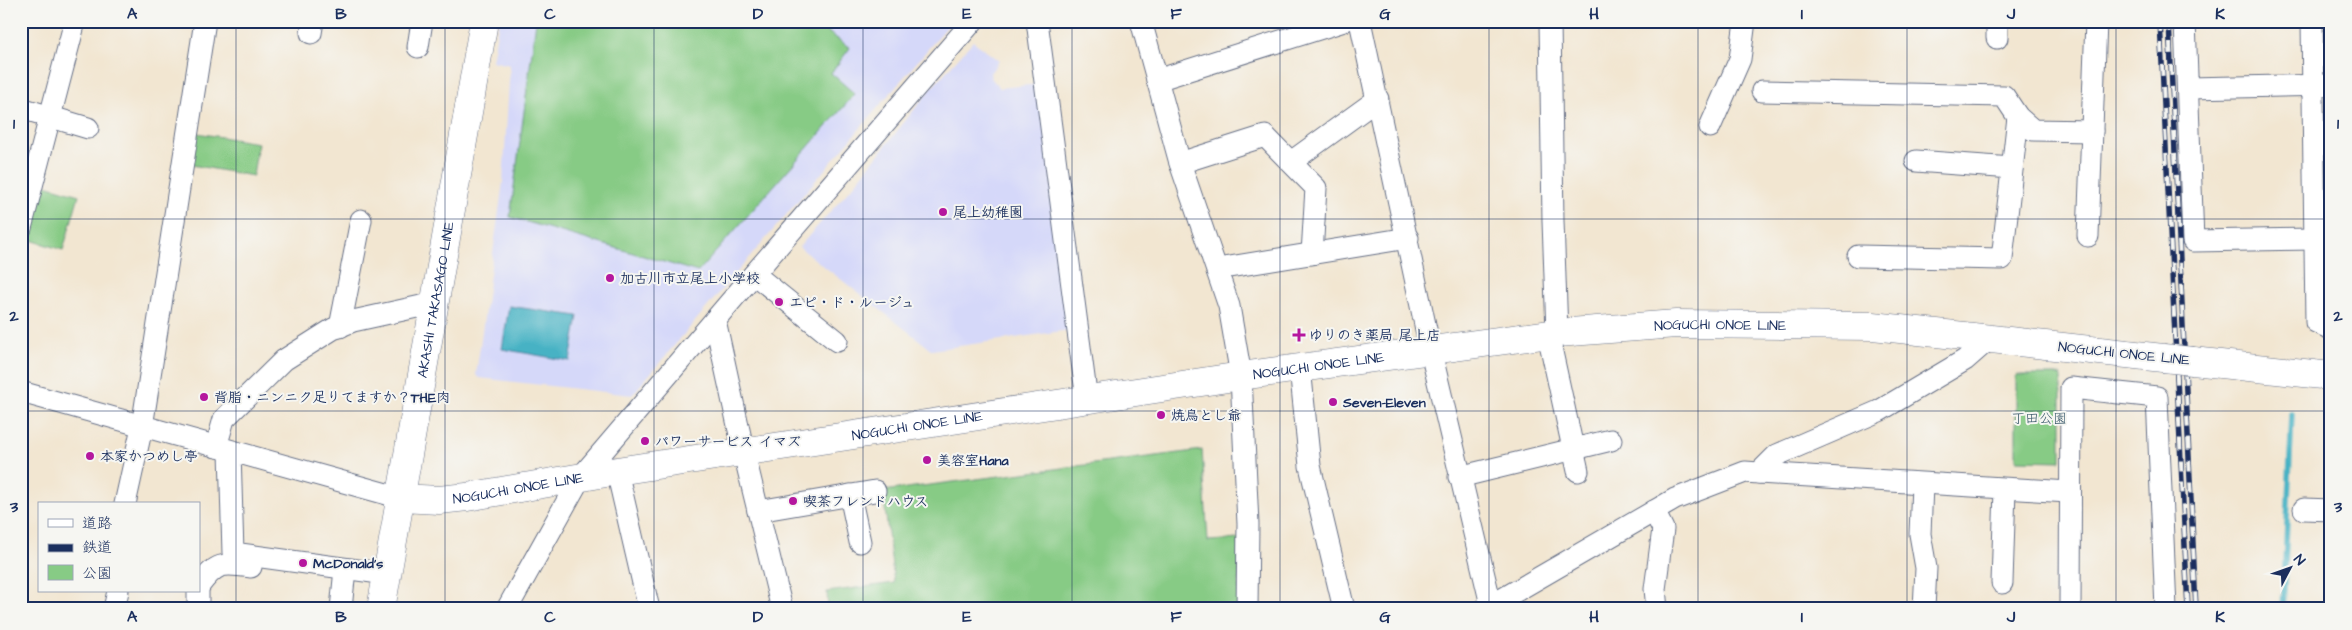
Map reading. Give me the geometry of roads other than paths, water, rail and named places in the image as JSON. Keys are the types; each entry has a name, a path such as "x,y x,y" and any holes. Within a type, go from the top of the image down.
{"main road":[{"name":"AKASHI TAKASAGO LINE","path":"381,609 484,21"},
{"name":"NOGUCHI ONOE LINE","path":"401,498 439,500 617,471 1430,348 1553,333 1676,324 1873,326 2331,376"}],"street":[{"path":"21,228 74,21"},
{"path":"125,502 142,427 205,21"},
{"path":"418,47 422,21"},
{"path":"507,609 580,478 973,21"},
{"path":"1037,21 1087,400"},
{"path":"1140,21 1180,163 1229,306 1241,376 1248,524 1247,609"},
{"path":"1157,80 1344,21"},
{"path":"1360,21 1408,238 1430,348 1489,608 1674,499 1745,472 1922,485 2069,492"},
{"path":"1550,21 1553,333 1578,471"},
{"path":"1710,127 1740,59 1745,21"},
{"path":"2088,236 2096,21"},
{"path":"2185,21 2193,241 2306,239"},
{"path":"2312,21 2322,85 2306,239 2316,322 2331,329"},
{"path":"2188,88 2322,85"},
{"path":"1762,91 1809,101 1894,100 1994,88 2004,96 2018,117 2033,130 2092,131"},
{"path":"1291,162 1378,99"},
{"path":"21,108 88,128"},
{"path":"1871,263 1960,249 2002,259 2018,117"},
{"path":"1180,163 1265,136 1316,188 1312,254"},
{"path":"1916,161 1938,171 2012,168"},
{"path":"346,324 365,226"},
{"path":"1217,268 1408,238"},
{"path":"754,274 837,341"},
{"path":"386,574 233,553 223,448 224,419 235,406 284,360 346,324 435,303"},
{"path":"715,320 744,453 782,609"},
{"path":"1759,473 1777,455 1879,411 1965,360 1989,339"},
{"path":"1300,367 1310,466 1344,609"},
{"path":"2070,609 2069,492 2071,388 2157,397 2166,609"},
{"path":"21,392 401,498"},
{"path":"1459,477 1610,440"},
{"path":"617,471 649,609"},
{"path":"1922,485 1920,534 1926,568 1924,609"},
{"path":"2002,583 2005,489"},
{"path":"758,511 876,491"},
{"path":"850,495 860,542"},
{"path":"2304,509 2331,510"},
{"path":"1654,511 1663,529 1655,588 1658,609"},
{"path":"200,585 211,570 224,563 283,572 301,571 308,564"},
{"path":"341,609 345,569"},
{"path":"114,609 118,592"},
{"path":"198,592 198,609"}],"water":[{"path":"509,306 578,316 570,361 502,349"}],"waterway":[{"path":"2283,609 2292,414"}],"railway":[{"path":"2160,21 2188,609"},
{"path":"2169,21 2196,609"}],"place":[{"name":"尾上幼稚園","path":"943,212"},
{"name":"加古川市立尾上小学校","path":"610,278"},
{"name":"エピ・ド・ルージュ","path":"779,302"},
{"name":"ゆりのき薬局 尾上店","path":"1299,335"},
{"name":"背脂・ニンニク足りてますか？THE肉","path":"204,397"},
{"name":"Seven-Eleven","path":"1333,402"},
{"name":"焼鳥とし爺","path":"1161,415"},
{"name":"パワーサービス イマズ","path":"645,441"},
{"name":"本家かつめし亭","path":"90,456"},
{"name":"美容室Hana","path":"927,460"},
{"name":"喫茶フレンドハウス","path":"793,501"},
{"name":"McDonald's","path":"303,563"}],"park label":[{"name":"丁田公園","path":"2039,418"}]}
